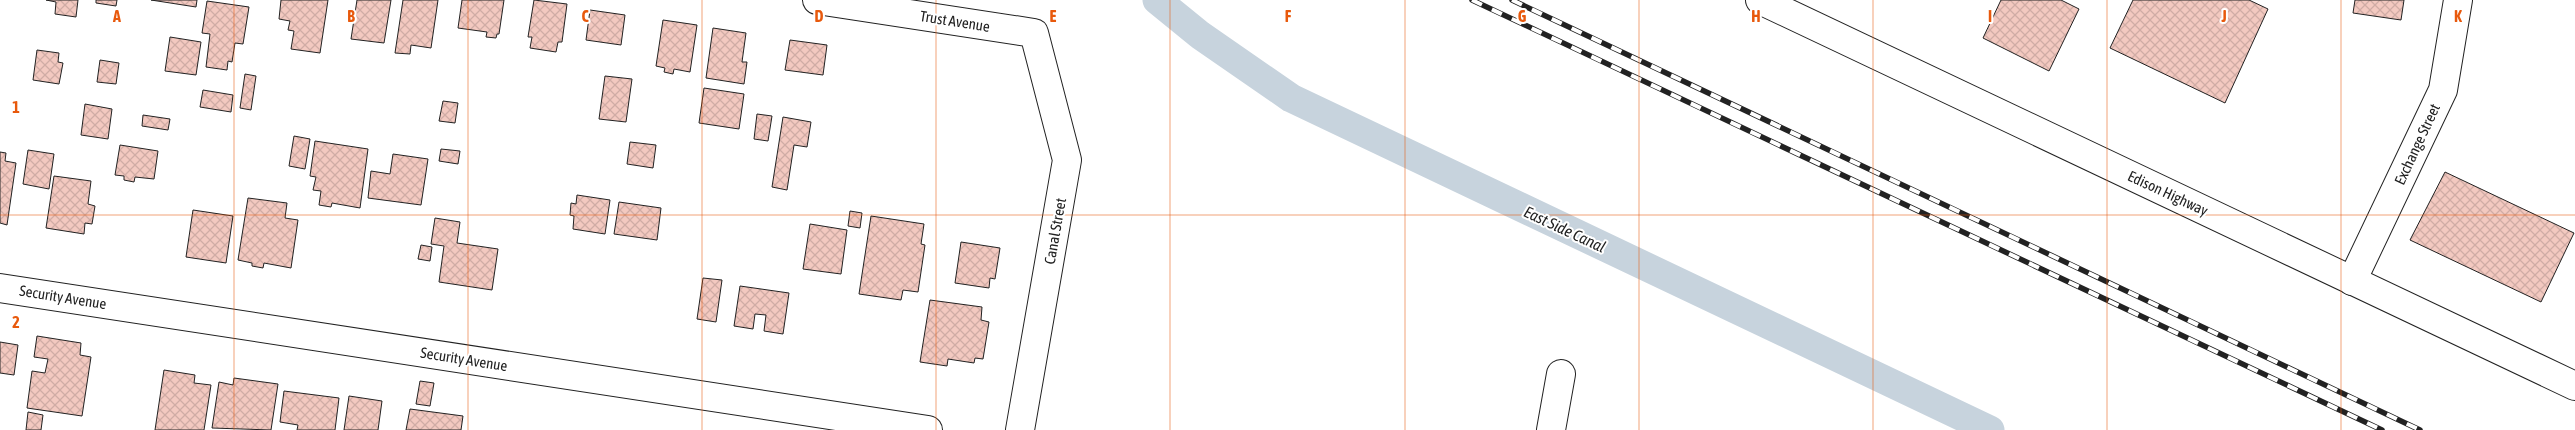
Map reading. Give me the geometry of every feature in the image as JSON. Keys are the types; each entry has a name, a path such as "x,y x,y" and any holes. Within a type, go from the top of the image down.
{"street":[{"name":"Trust Avenue","path":"817,0 1034,33"},
{"name":"Edison Highway","path":"1760,0 2575,386"},
{"name":"Exchange Street","path":"2352,281 2443,90 2458,0"},
{"name":"Canal Street","path":"1020,430 1067,160 1034,33"},
{"name":"Security Avenue","path":"0,288 928,430"},
{"path":"1551,430 1561,374"}],"building":[{"path":"46,0 78,0 76,17 55,14 56,2"},
{"path":"96,0 117,0 116,6 96,3"},
{"path":"151,0 197,0 196,7"},
{"path":"281,0 328,0 320,53 291,49 294,31 288,30 290,21 279,19"},
{"path":"357,0 391,0 384,43 351,39"},
{"path":"403,0 438,0 431,48 411,45 410,54 395,53"},
{"path":"462,0 504,0 499,34 497,34 496,38 486,37 487,32 458,28"},
{"path":"534,0 567,4 562,42 558,42 556,52 530,48 532,37 528,37"},
{"path":"2001,0 2061,0 2079,9 2049,71 1983,38"},
{"path":"2133,0 2249,0 2268,9 2225,103 2110,48"},
{"path":"2355,0 2404,0 2401,20 2353,13"},
{"path":"207,1 249,7 243,44 235,43 232,62 228,61 227,70 206,67 210,34 202,33"},
{"path":"590,10 625,15 621,45 586,40"},
{"path":"663,20 697,25 690,72 674,69 673,74 664,72 665,68 656,66"},
{"path":"713,28 746,33 742,62 747,62 744,84 706,78"},
{"path":"170,37 201,42 196,75 165,71"},
{"path":"790,40 827,45 823,75 785,70"},
{"path":"37,50 59,53 58,62 63,63 59,84 33,80"},
{"path":"100,60 119,63 116,84 97,82"},
{"path":"245,74 256,76 251,110 240,108"},
{"path":"605,76 632,79 626,122 599,119"},
{"path":"704,88 744,94 739,129 699,123"},
{"path":"203,90 233,95 231,112 200,107"},
{"path":"443,101 458,103 455,123 439,121"},
{"path":"85,104 112,109 108,139 81,135"},
{"path":"757,114 772,116 768,141 754,139"},
{"path":"143,115 170,119 168,130 142,126"},
{"path":"783,117 811,122 807,147 794,145 787,190 772,187"},
{"path":"294,136 310,139 305,169 289,166"},
{"path":"315,141 368,149 360,208 332,203 331,207 319,205 321,191 313,190 316,177 310,176"},
{"path":"630,142 656,145 653,168 627,164"},
{"path":"120,145 158,151 154,179 135,177 134,182 124,180 124,176 115,175"},
{"path":"441,149 460,151 458,164 439,161"},
{"path":"28,150 54,154 49,189 23,184"},
{"path":"0,152 6,153 5,161 16,163 7,225 0,223"},
{"path":"393,154 428,159 421,205 368,198 371,171 390,174"},
{"path":"2445,172 2574,233 2541,302 2410,240"},
{"path":"54,176 91,181 88,204 95,206 92,224 85,223 84,234 46,228"},
{"path":"577,195 610,200 605,234 573,229 574,216 570,215 571,203 576,204"},
{"path":"248,198 287,203 285,218 298,220 291,268 264,263 263,268 238,260"},
{"path":"619,202 661,208 657,240 614,234"},
{"path":"193,210 233,216 226,263 186,257"},
{"path":"850,211 862,213 860,228 848,226"},
{"path":"871,216 924,224 921,244 925,245 918,292 903,290 901,300 859,294"},
{"path":"435,218 460,222 457,243 498,249 492,290 439,282 444,246 431,244"},
{"path":"810,224 847,230 841,274 803,269"},
{"path":"961,242 1000,248 995,279 990,278 989,288 955,283"},
{"path":"421,245 432,247 430,261 418,259"},
{"path":"703,278 722,280 716,322 697,319"},
{"path":"740,286 789,293 783,334 764,331 766,315 755,314 753,329 734,326"},
{"path":"930,300 982,307 981,320 989,322 983,359 975,358 974,363 948,359 947,366 920,362"},
{"path":"37,336 81,343 80,355 91,357 82,416 27,408 32,371 45,373 48,359 34,357"},
{"path":"0,342 18,345 14,375 0,373"},
{"path":"164,370 195,375 194,383 211,385 204,430 155,430"},
{"path":"234,378 278,384 271,430 212,428 219,382 233,385"},
{"path":"420,381 434,383 430,406 416,404"},
{"path":"284,391 339,398 335,430 297,430 298,425 280,422"},
{"path":"349,396 382,401 378,430 344,430"},
{"path":"410,409 463,416 461,430 406,430"},
{"path":"28,412 43,415 41,430 26,430"}],"waterway":[{"name":"East Side Canal","path":"1157,0 1200,35 1291,98 1990,430"}],"railway":[{"path":"1472,0 2382,430"},
{"path":"1512,0 2420,430"}]}
